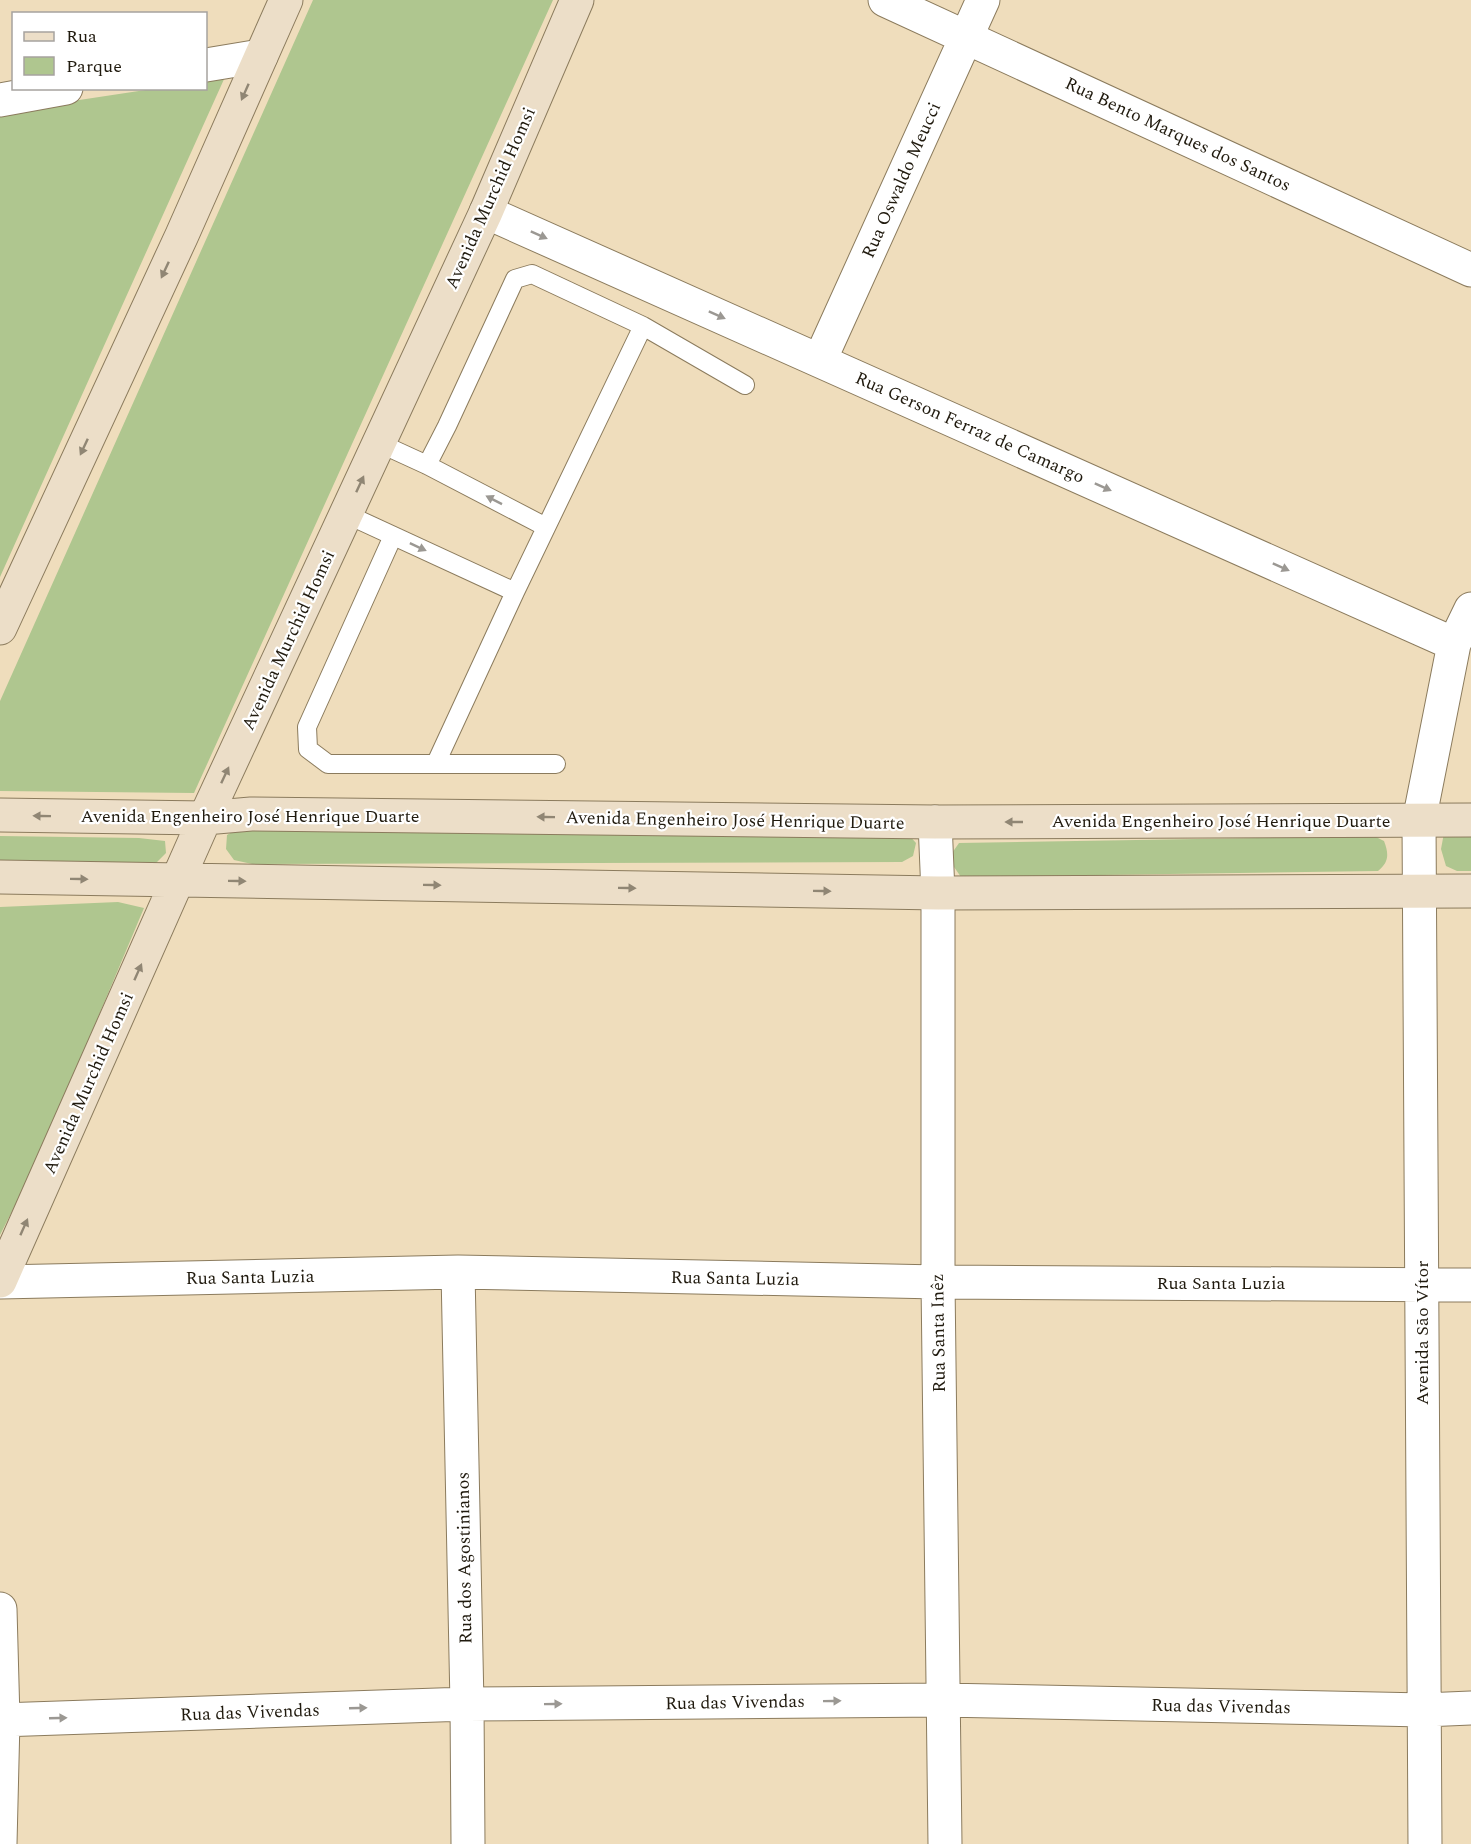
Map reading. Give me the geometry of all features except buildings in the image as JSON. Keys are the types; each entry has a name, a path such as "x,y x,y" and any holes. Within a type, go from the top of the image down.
{"street":[{"path":"0,628 182,235 286,0"},
{"name":"Avenida Murchid Homsi","path":"0,1281 205,818 486,212 577,0"},
{"name":"Rua Bento Marques dos Santos","path":"885,0 1471,270"},
{"name":"Rua Oswaldo Meucci","path":"820,360 983,0"},
{"path":"207,65 261,56"},
{"path":"0,99 54,90"},
{"name":"Rua Gerson Ferraz de Camargo","path":"486,212 1454,644"},
{"name":"Avenida São Vítor","path":"1425,1844 1419,821 1454,644 1471,609"},
{"name":"Avenida Engenheiro José Henrique Duarte","path":"0,815 205,818 250,814 935,822 1471,820"},
{"name":"Rua Santa Inêz","path":"935,822 938,892 938,1282 945,1844"},
{"path":"0,877 938,892 1471,891"},
{"name":"Rua Santa Luzia","path":"0,1281 458,1272 938,1282 1471,1285"},
{"name":"Rua dos Agostinianos","path":"458,1272 468,1844"},
{"path":"0,1609 2,1720 0,1844"},
{"name":"Rua das Vivendas","path":"2,1720 467,1704 942,1700 1424,1710 1471,1708"}],"lane":[{"path":"427,465 515,279 532,274 643,326 745,385"},
{"path":"436,763 515,592 643,326"},
{"path":"379,443 427,465 546,527"},
{"path":"346,514 515,592"},
{"path":"393,536 307,727 309,749 328,764 556,764"}],"green space":[{"path":"313,0 553,0 194,793 0,791 0,701"},
{"path":"225,77 0,577 0,112 145,90 207,90 207,80"},
{"path":"239,828 907,833 916,843 913,856 902,862 252,864 234,860 226,849 227,835"},
{"path":"1444,833 1471,833 1471,871 1457,871 1446,866 1441,849"},
{"path":"0,836 139,838 165,841 166,853 151,868 0,867"},
{"path":"1374,836 1384,841 1387,850 1386,861 1378,871 961,877 954,867 952,853 959,843"},
{"path":"118,902 144,908 38,1160 0,1235 0,907"}]}
